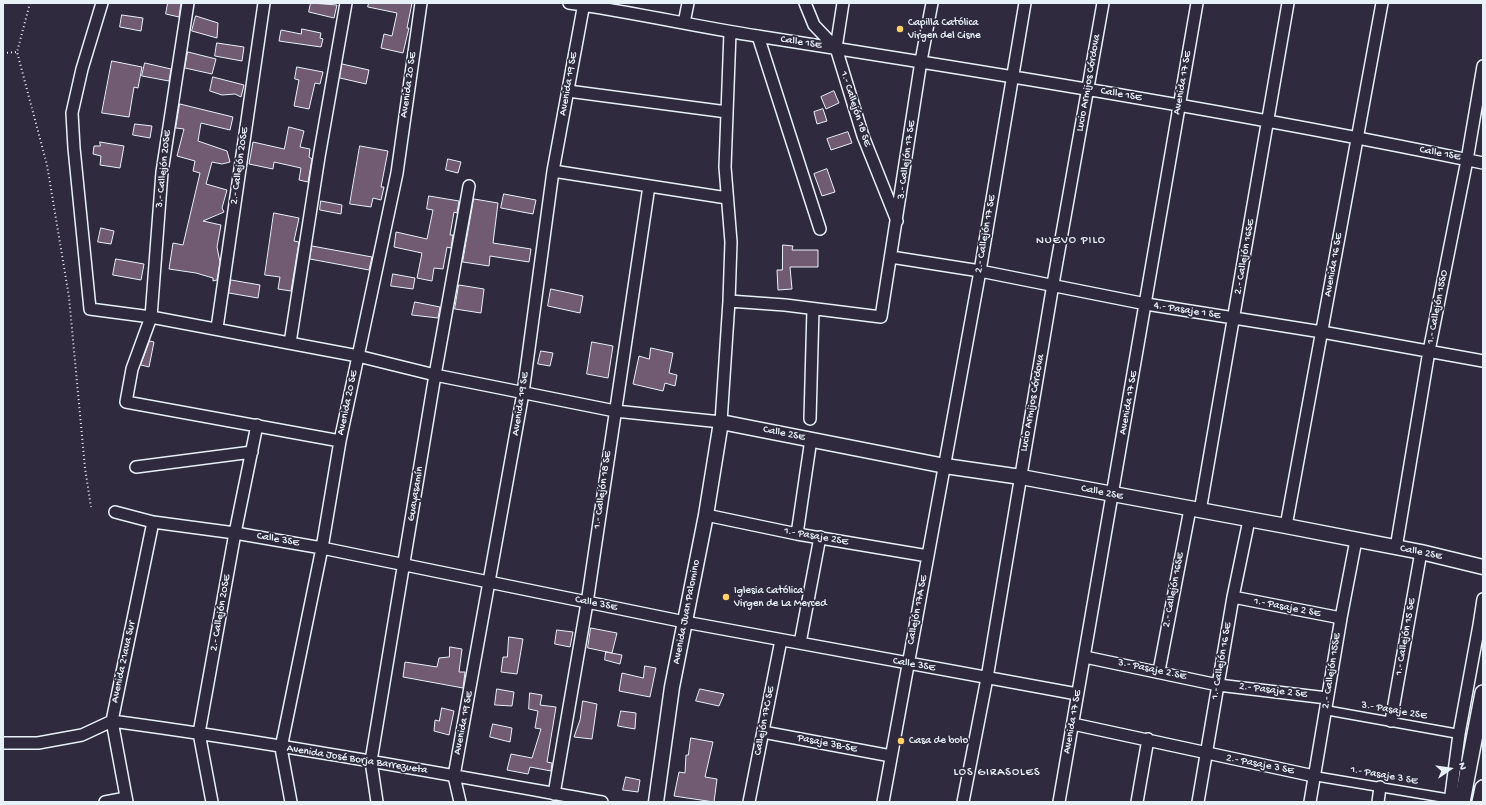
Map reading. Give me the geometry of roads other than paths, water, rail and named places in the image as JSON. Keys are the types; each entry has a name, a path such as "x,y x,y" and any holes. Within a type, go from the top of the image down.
{"main road":[{"path":"1454,801 1483,693"},
{"path":"1480,802 1483,788"}],"street":[{"path":"102,3 82,69 72,113 74,148 90,309 217,328 290,344 358,356 435,375 615,411 721,422 729,301 730,242 725,167 730,32"},
{"name":"3.- Callejón 20SE","path":"188,3 183,23 162,172 150,317 132,369 126,402 257,425"},
{"name":"2.- Callejón 20SE","path":"217,328 264,3"},
{"path":"290,344 319,157 346,3"},
{"name":"Avenida 20 SE","path":"291,802 281,748 322,548 340,441 397,173 421,3"},
{"name":"Calle 1SE","path":"569,3 584,4 730,32 921,61 1178,105 1483,163"},
{"path":"684,23 688,3"},
{"name":"1.- Callejón 18 SE","path":"805,3 814,25 836,48 863,136 898,221"},
{"path":"836,48 843,3"},
{"name":"3.- Callejón 17 SE","path":"813,309 882,317 898,221 921,61 932,3"},
{"name":"2.- Callejón 17 SE","path":"945,466 980,271 1025,3"},
{"name":"Lucio Armijos Córdova","path":"963,802 987,678 1053,284 1103,3"},
{"name":"Avenida 17 SE","path":"1059,802 1146,304 1178,105 1197,3"},
{"name":"2.- Callejón 16SE","path":"1159,671 1195,510 1235,318 1288,3"},
{"name":"Avenida 16 SE","path":"1286,526 1382,3"},
{"name":"Avenida 19 SE","path":"460,802 454,776 490,583 523,393 553,171 584,4"},
{"path":"758,36 820,229"},
{"name":"1.- Callejón 15SO","path":"1396,548 1429,351 1467,160 1483,66"},
{"path":"568,90 727,112"},
{"path":"553,171 727,198"},
{"name":"Guayasamín","path":"377,802 371,761 435,375 469,186"},
{"name":"1.- Callejón 18 SE","path":"554,794 587,603 649,186"},
{"name":"4.- Pasaje 1 SE","path":"891,257 1053,284 1146,304 1322,332 1483,361"},
{"path":"729,301 813,309 810,419"},
{"name":"Calle 2SE","path":"721,422 945,466 1021,477 1286,526 1421,552 1483,567"},
{"name":"Avenida Juan Palomino","path":"656,802 672,687 706,515 721,422"},
{"path":"257,425 340,441"},
{"name":"2.- Callejón 20SE","path":"212,802 199,733 235,533 257,425"},
{"path":"797,534 812,439"},
{"path":"136,467 252,452"},
{"name":"Callejón 17A SE","path":"883,802 907,664 945,466"},
{"name":"Calle 3SE","path":"114,512 153,522 235,533 322,548 685,622 907,664 1077,694"},
{"name":"1.- Pasaje 2SE","path":"706,515 797,534 928,556"},
{"name":"1.- Callejón 16 SE","path":"1198,802 1233,597 1249,520"},
{"name":"Avenida 21ava Sur","path":"127,800 112,721 153,522"},
{"path":"800,643 820,537"},
{"name":"2.- Callejón 15SE","path":"1310,802 1341,618 1356,540"},
{"name":"1.- Callejón 15 SE","path":"1391,721 1421,552"},
{"name":"1.- Pasaje 2 SE","path":"1233,597 1341,618"},
{"path":"1454,801 1460,734 1481,624 1483,599"},
{"name":"Callejón 17C SE","path":"749,802 782,640"},
{"name":"3.- Pasaje 2.SE","path":"1085,657 1159,671 1218,685"},
{"name":"2.- Pasaje 2 SE","path":"1218,685 1327,698"},
{"name":"3.- Pasaje 2SE","path":"1325,710 1460,734"},
{"path":"3,743 38,743 82,735 112,721"},
{"name":"Avenida José Borja Barrezueta","path":"112,721 199,733 281,748 371,761 602,802"},
{"path":"1073,724 1148,739 1137,802"},
{"name":"Pasaje 3B-SE","path":"763,732 891,756"},
{"name":"2.- Pasaje 3 SE","path":"1148,739 1206,754 1314,776"},
{"name":"1.- Pasaje 3 SE","path":"1314,776 1454,801"},
{"path":"1378,802 1380,787"},
{"path":"105,802 127,800"}],"place":[{"name":"Capilla Católica Virgen del Cisne","path":"900,29"},
{"name":"Iglesia Católica Virgen de La Merced","path":"726,597"},
{"name":"Casa de bolo","path":"901,741"}],"district":[{"name":"NUEVO PILO","path":"1071,241"},
{"name":"LOS GIRASOLES","path":"997,773"}]}
